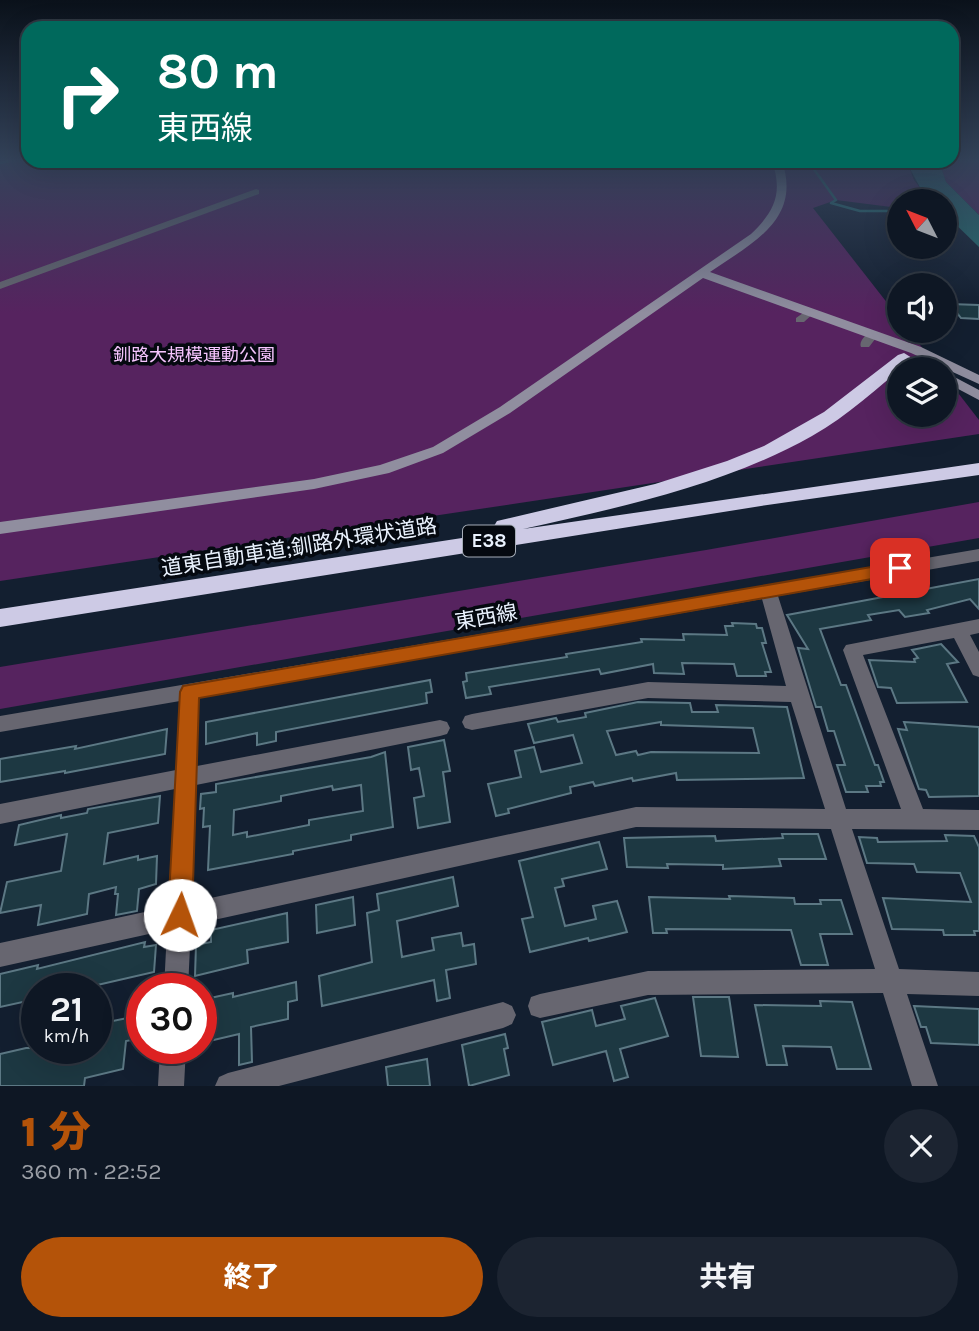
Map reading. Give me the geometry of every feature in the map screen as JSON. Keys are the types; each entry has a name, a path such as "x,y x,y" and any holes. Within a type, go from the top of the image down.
{"highway":[{"path":"468,534 639,496 723,471 808,431 910,354"},
{"name":"道東自動車道;釧路外環状道路","path":"0,608 468,534 836,479 979,461"},
{"name":"道東自動車道;釧路外環状道路","path":"0,618 775,497 979,469"}],"street":[{"path":"0,286 202,212"},
{"path":"0,528 314,484 383,469 438,450 485,423 698,278 755,236 777,212"},
{"path":"698,278 979,380"},
{"path":"910,354 914,357"},
{"path":"957,383 979,396"},
{"name":"東西線","path":"0,724 979,555"},
{"path":"768,590 798,694 925,1086"},
{"path":"916,820 852,650 979,626"},
{"path":"959,630 979,670"},
{"path":"472,722 648,690 798,694"},
{"path":"177,973 190,692"},
{"path":"0,814 440,729"},
{"path":"0,955 636,817 979,820"},
{"path":"540,1006 648,983 890,981 979,984"},
{"path":"228,1086 503,1015"},
{"path":"171,1086 172,1064"}],"green space":[{"name":"釧路大規模運動公園","path":"0,212 816,212 887,303 887,343 918,343 930,357 887,357 887,427 957,427 957,392 979,420 979,434 0,581"},
{"path":"979,502 979,538 0,709 0,667"}],"shaded area":[{"path":"957,212 976,212 979,215 979,247 957,226"}],"building":[{"path":"957,304 979,305 979,319 961,318 957,313"},
{"path":"979,579 979,609 970,599 927,610 929,613 905,617 899,610 868,615 871,620 820,629 841,685 846,685 875,765 878,765 884,782 880,782 881,786 866,786 868,792 846,792 837,765 845,765 834,731 828,731 821,707 816,707 798,648 808,649 787,615"},
{"path":"732,623 756,624 757,628 762,628 766,643 762,643 771,672 765,672 766,676 737,676 734,664 682,663 684,674 654,673 653,664 601,674 599,669 489,687 491,694 466,698 463,682 467,681 466,673 567,657 566,654 642,642 641,639 684,640 683,634 727,635 725,626 733,626"},
{"path":"941,644 958,662 947,664 967,702 897,703 891,688 878,687 869,660 915,662 914,659 918,658 912,650"},
{"path":"430,680 432,692 426,693 427,703 276,732 276,741 257,745 257,733 206,744 206,722"},
{"path":"638,702 690,703 692,712 718,712 716,705 787,707 804,778 677,780 676,773 595,786 593,782 570,787 571,793 508,809 509,813 496,816 488,784 521,777 515,751 534,747 541,772 582,763 573,735 534,743 528,724 556,718 558,722 586,717 585,713","holes":["661,722 661,725 753,728 759,753 651,752 638,755 636,751 616,755 607,731"]},
{"path":"904,722 979,727 979,796 929,797 926,790 919,789 898,729 907,730"},
{"path":"167,729 165,754 0,782 0,759 76,746 75,749"},
{"path":"444,740 450,771 443,772 450,822 418,828 414,798 424,796 419,768 411,770 408,747"},
{"path":"385,752 393,827 351,835 351,840 293,851 293,854 208,870 210,826 203,827 204,808 200,809 201,794 216,792 216,784 371,757","holes":["361,785 363,811 309,820 309,825 247,837 247,832 233,835 234,810 281,801 281,796 332,786 333,790"]},
{"path":"160,796 158,823 108,833 104,864 138,856 138,860 157,856 156,884 139,889 137,911 116,915 116,887 89,894 87,914 38,925 41,905 0,913 7,882 61,871 67,834 15,845 19,825"},
{"path":"782,834 818,834 826,859 779,859 781,866 723,869 723,865 667,864 668,868 627,867 624,838 715,836 716,841 783,838"},
{"path":"945,835 974,836 979,847 979,931 974,931 975,935 944,935 943,930 892,929 883,898 971,902 960,873 917,872 914,864 867,863 859,837 877,838 878,842 947,841"},
{"path":"599,842 607,869 562,879 564,886 555,888 565,926 596,919 593,906 617,901 627,932 530,952 522,919 533,917 519,861"},
{"path":"453,877 458,906 397,921 402,957 434,950 432,938 461,933 463,946 474,944 476,964 446,970 450,998 437,1001 434,980 322,1006 319,976 372,962 367,913 379,910 377,894"},
{"path":"729,896 794,898 795,904 821,904 820,900 841,900 852,934 820,934 828,965 801,965 791,930 666,929 667,933 653,933 649,897 730,899"},
{"path":"353,897 355,925 317,933 316,905"},
{"path":"287,913 288,942 247,950 248,963 207,973 195,973 196,945 211,942 211,930"},
{"path":"145,942 144,947 156,945 154,972 126,973 126,978 112,982 112,973 21,973 21,1002 0,1007 0,974 38,965 37,969"},
{"path":"296,982 297,1000 288,1002 288,1019 251,1027 252,1062 239,1065 239,1034 217,1039 217,996 233,993 233,997"},
{"path":"693,997 729,997 738,1057 701,1056"},
{"path":"655,998 668,1036 620,1049 628,1077 614,1081 606,1051 553,1065 542,1022 592,1010 596,1026 625,1019 621,1006"},
{"path":"820,1001 852,1002 871,1069 837,1069 831,1047 783,1046 787,1065 767,1065 755,1005 821,1006"},
{"path":"914,1006 979,1009 979,1045 931,1043 926,1027 921,1027"},
{"path":"126,1018 123,1069 85,1078 84,1086 0,1086 0,1054 21,1049 21,1064 112,1064 112,1021"},
{"path":"505,1034 508,1048 504,1049 509,1075 469,1086 462,1045"},
{"path":"427,1059 430,1086 388,1086 386,1067"}],"route":[{"path":"180,915 190,692 900,568"}]}
